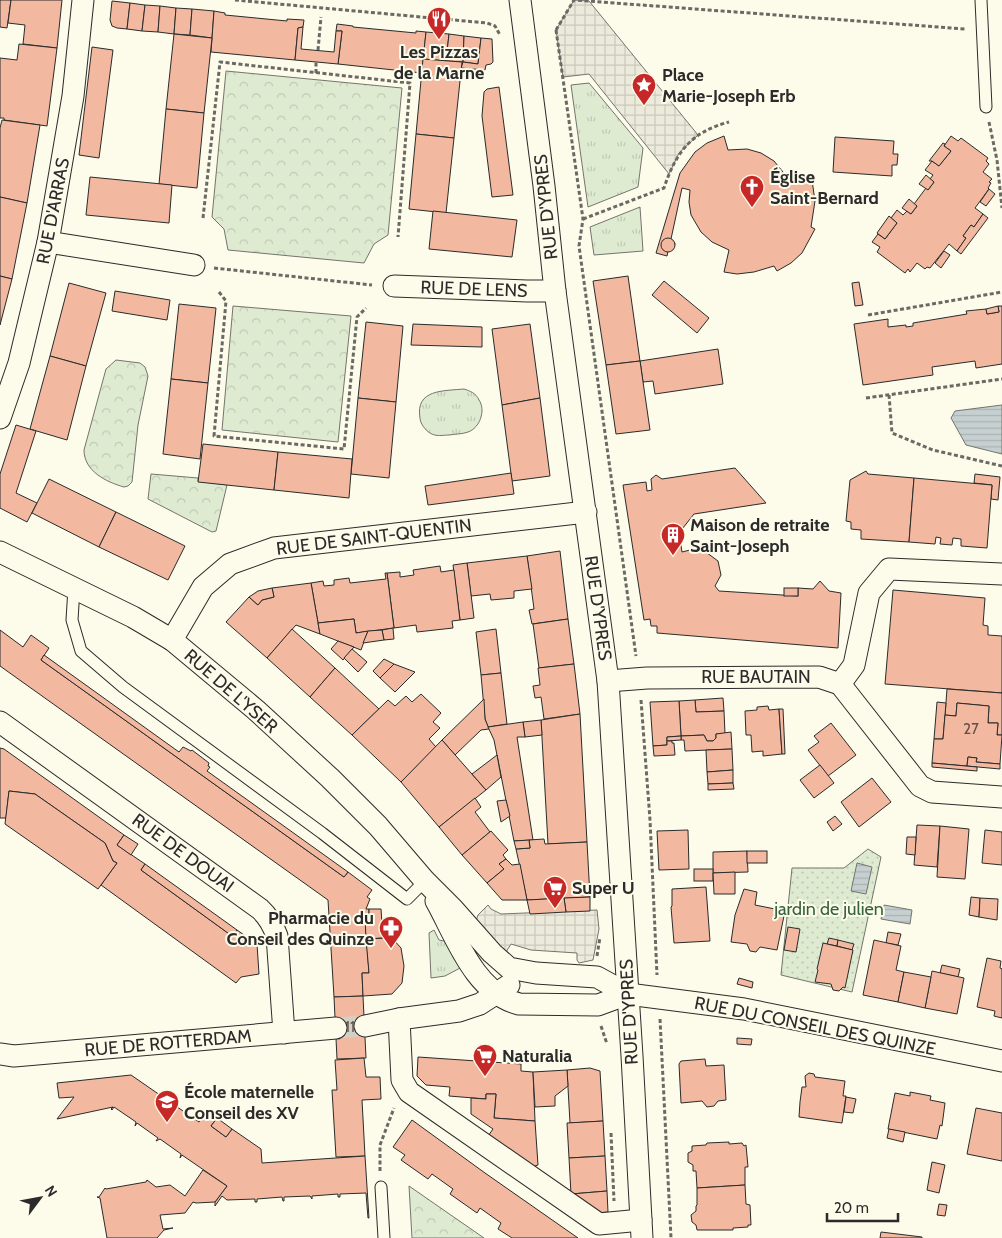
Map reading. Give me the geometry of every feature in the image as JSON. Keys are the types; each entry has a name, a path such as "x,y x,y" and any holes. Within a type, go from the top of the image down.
{"street":[{"name":"RUE D'ARRAS","path":"0,418 19,363 48,242 73,96 83,0"},
{"name":"RUE D'YPRES","path":"409,1092 599,1224 615,1222 641,1229 608,681 555,291 544,186 520,0"},
{"path":"48,242 194,265"},
{"name":"RUE DE LENS","path":"394,286 527,292 555,291"},
{"name":"RUE DE SAINT-QUENTIN","path":"172,640 203,587 230,564 274,548 586,512"},
{"name":"RUE DE L'YSER","path":"0,552 133,617 172,640 256,710 330,778 378,826 425,881 492,953 509,968 536,973 597,977 628,994"},
{"path":"1002,574 889,569 869,593 854,665 840,684 920,786 932,792 1002,797"},
{"name":"RUE BAUTAIN","path":"608,681 647,678 819,677 840,684"},
{"name":"RUE DE DOUAI","path":"0,722 267,916 273,924 277,936 284,1033"},
{"name":"RUE DE L'YSER","path":"425,881 473,970 507,1001 520,1004 598,1005 628,994"},
{"name":"RUE DE L'YSER","path":"497,993 513,981 536,973"},
{"path":"365,1026 459,1011 480,1004 497,993"},
{"name":"RUE DU CONSEIL DES QUINZE","path":"628,994 744,1009 1002,1061"},
{"path":"400,1019 402,1080 409,1092"},
{"name":"RUE DE ROTTERDAM","path":"0,1054 14,1056 336,1028"}],"lane":[{"path":"981,0 986,107"},
{"path":"74,588 72,620 80,651 122,687 322,833 407,899 425,881"},
{"path":"381,1187 384,1238"}],"path":[{"path":"235,0 487,24 495,26 501,37"},
{"path":"551,31 556,30 574,0 982,30"},
{"path":"318,50 321,17"},
{"path":"203,218 220,62 410,83 398,236"},
{"path":"316,62 316,73"},
{"path":"986,107 997,160 1002,208"},
{"path":"582,219 664,188 672,164 679,153 698,135 729,122"},
{"path":"223,270 365,285"},
{"path":"219,292 226,300 214,436 344,449 357,317 366,308"},
{"path":"868,315 1002,292"},
{"path":"866,398 1002,379"},
{"path":"889,395 892,433 932,450 1002,466"},
{"path":"598,1019 608,1046"},
{"path":"381,1187 380,1145 394,1109 409,1092"},
{"path":"611,1124 615,1222"}],"green space":[{"path":"226,71 402,88 388,235 374,244 364,263 228,250 224,229 212,217"},
{"path":"589,83 643,148 638,187 588,207 571,85"},
{"path":"640,207 643,251 594,255 590,227"},
{"path":"233,306 351,316 338,442 222,430"},
{"path":"116,360 140,363 145,367 148,376 138,425 132,482 124,487 103,479 92,470 85,457 84,450 106,369"},
{"path":"464,389 475,394 481,404 481,418 476,427 466,433 449,435 437,435 428,432 420,420 420,409 426,397 440,391"},
{"path":"151,474 198,478 198,481 227,485 216,531 212,532 148,499"},
{"name":"jardin de julien","path":"868,849 881,857 852,992 781,975 792,868 844,868"},
{"path":"434,930 439,940 449,942 462,967 445,976 431,978 429,933"},
{"path":"409,1186 484,1238 412,1238"}],"shaded area":[{"name":"Place Marie-Joseph Erb","path":"574,0 589,1 698,135 679,153 669,174 589,74 563,77 556,30"},
{"path":"1002,405 1002,454 966,445 951,418 955,411"},
{"path":"857,863 872,867 866,894 851,891"},
{"path":"488,905 491,909 501,914 597,910 599,929 593,960 579,963 577,953 531,950 511,944 506,952 475,924 478,915"},
{"path":"884,905 912,910 910,924 881,919"}],"building":[{"path":"0,0 11,0 7,28 0,27"},
{"path":"11,0 62,0 57,48 23,44 25,25 8,23"},
{"path":"112,1 130,3 127,29 112,26 110,20"},
{"path":"130,3 145,5 142,31 127,29"},
{"path":"145,5 160,6 158,32 142,31"},
{"path":"160,6 176,8 174,34 158,32"},
{"path":"176,8 192,9 190,35 174,34"},
{"path":"192,9 214,11 212,38 190,35"},
{"path":"214,11 225,13 225,15 287,21 287,19 304,20 303,27 298,28 295,60 211,52"},
{"path":"337,24 416,33 416,31 426,32 422,73 338,64 342,31 336,31"},
{"path":"303,27 301,49 334,52 336,31 342,31 338,64 295,60 298,28"},
{"path":"426,32 449,34 446,61 423,59"},
{"path":"174,34 212,38 204,113 166,109"},
{"path":"449,34 464,36 463,62 446,61"},
{"path":"464,36 481,38 478,64 463,62"},
{"path":"481,38 492,39 493,62 486,65 485,70 461,68 463,62 478,64"},
{"path":"19,44 57,48 47,126 0,118 0,58 17,60"},
{"path":"92,47 113,50 99,158 79,155"},
{"path":"423,59 462,62 454,138 416,134"},
{"path":"499,87 513,195 492,197 482,116 484,92 487,89"},
{"path":"166,109 204,113 197,188 159,184"},
{"path":"2,120 40,125 27,203 0,197 0,128"},
{"path":"416,134 454,138 446,213 409,209"},
{"name":"Église Saint-Bernard","path":"724,136 728,150 747,149 761,153 774,161 783,172 789,185 812,180 815,201 811,227 815,229 802,253 791,263 777,271 774,266 754,272 737,274 724,272 729,250 712,242 701,232 691,215 690,190 682,188 671,239 675,243 674,248 668,251 667,256 656,253 680,173 695,152 707,143"},
{"path":"951,136 958,141 961,138 988,158 986,161 989,164 983,172 992,179 989,182 991,183 989,189 975,208 983,214 974,227 971,225 963,236 966,238 957,251 949,244 930,268 927,267 925,269 917,263 910,272 908,269 905,273 877,252 880,247 872,242 878,234 885,239 897,223 891,218 897,210 903,215 907,211 911,214 917,206 914,204 926,188 928,190 934,182 930,179 933,175 925,170 932,161 939,166 951,151 944,146"},
{"path":"835,137 894,141 893,154 898,154 897,165 892,165 892,176 833,172"},
{"path":"943,143 951,151 939,166 929,161"},
{"path":"926,175 934,182 928,190 919,184"},
{"path":"90,177 172,185 169,223 86,215"},
{"path":"989,189 995,194 986,206 980,202"},
{"path":"0,197 27,203 12,279 0,276"},
{"path":"909,199 917,206 911,214 902,208"},
{"path":"433,211 517,220 512,257 429,249"},
{"path":"983,214 988,218 961,254 957,251 966,238 963,236 971,225 974,227"},
{"path":"889,216 897,223 885,239 877,233"},
{"path":"668,238 673,240 675,245 673,250 668,252 663,250 661,245 663,240"},
{"path":"944,251 950,255 941,268 935,263"},
{"path":"0,276 12,279 0,325"},
{"path":"628,276 640,361 606,365 593,281"},
{"path":"664,281 709,318 697,333 652,295"},
{"path":"859,282 863,305 855,306 852,283"},
{"path":"69,283 106,293 86,366 50,356"},
{"path":"115,291 170,300 167,320 112,311"},
{"path":"179,304 216,308 208,383 171,379"},
{"path":"998,306 1002,306 1002,364 976,368 975,361 932,367 933,375 863,385 854,324 888,319 888,327 906,325 906,327 913,326 913,323 967,314 966,311 986,309 987,314 999,312"},
{"path":"998,306 999,312 987,314 986,309"},
{"path":"366,322 403,326 396,402 358,398"},
{"path":"413,324 482,327 482,347 411,345"},
{"path":"530,324 540,398 502,405 492,329"},
{"path":"718,349 723,384 655,394 653,381 643,382 640,361"},
{"path":"50,356 86,366 67,440 30,429"},
{"path":"640,361 650,430 616,434 606,365"},
{"path":"171,379 208,383 200,459 163,454"},
{"path":"358,398 396,402 389,478 351,474"},
{"path":"540,398 550,476 512,481 502,405"},
{"path":"16,425 36,431 16,493 37,503 27,522 0,508 0,474"},
{"path":"203,444 278,452 274,490 198,482"},
{"path":"278,452 352,459 349,498 274,490"},
{"name":"Maison de retraite Saint-Joseph","path":"735,468 766,503 694,514 679,533 682,552 690,550 695,544 718,561 721,575 715,586 719,591 798,596 798,588 813,589 820,581 829,591 841,593 838,648 657,633 657,626 651,626 650,619 644,620 623,485 646,482 647,491 652,490 651,479 656,475 662,479"},
{"path":"866,471 868,474 914,478 909,542 861,539 861,530 851,529 851,522 846,521 850,480"},
{"path":"511,473 514,494 428,505 425,486"},
{"path":"975,474 1000,477 998,500 991,499 992,485 974,483"},
{"path":"914,478 992,485 987,548 961,546 961,539 953,538 952,545 940,544 941,538 936,537 935,544 909,542"},
{"path":"49,479 116,512 99,547 32,513"},
{"path":"116,512 185,546 168,580 99,547"},
{"path":"560,551 568,619 532,624 529,610 534,609 527,556"},
{"path":"527,556 532,589 514,591 514,598 491,600 490,594 471,596 467,563"},
{"path":"467,563 474,618 460,620 453,565"},
{"path":"440,566 441,572 454,570 460,620 452,621 453,628 417,632 416,625 394,628 387,573 400,572 400,577 414,575 413,570"},
{"path":"385,573 387,573 394,628 356,633 354,619 318,623 311,583 323,581 324,586 334,585 334,580 349,578 350,583 386,579"},
{"path":"311,583 320,634 296,625 267,658 226,622 249,597 258,605 262,600 274,597 272,588"},
{"path":"272,588 274,597 262,600 258,605 249,597 258,591"},
{"path":"784,588 798,588 798,596 784,596"},
{"path":"893,590 985,598 983,625 988,626 988,635 1002,636 1002,693 885,684"},
{"path":"354,619 356,633 368,631 361,650 320,634 318,623"},
{"path":"568,619 574,664 539,668 533,624"},
{"path":"393,628 394,639 384,640 382,630"},
{"path":"292,629 335,668 310,697 267,658"},
{"path":"496,629 501,673 481,675 476,632"},
{"path":"0,630 23,647 31,635 49,648 41,660 344,877 348,872 372,890 367,897 370,899 366,909 369,909 369,915 365,916 369,973 362,973 363,996 334,997 328,900 0,666"},
{"path":"382,630 384,640 363,643 368,631"},
{"path":"338,641 354,647 343,660 331,649"},
{"path":"352,649 367,662 358,672 344,658"},
{"path":"44,655 179,752 183,747 192,750 209,763 208,766 210,767 207,771 348,872 344,877 41,660"},
{"path":"384,659 394,664 380,678 373,671"},
{"path":"394,664 415,672 395,692 380,678"},
{"path":"574,664 580,714 544,719 541,697 535,698 533,686 540,685 538,668"},
{"path":"335,668 379,709 352,735 310,697"},
{"path":"501,673 507,724 488,727 485,719 481,675"},
{"path":"947,689 1002,693 1002,735 997,735 998,723 988,723 989,706 957,703 956,716 945,715"},
{"path":"421,694 441,713 433,722 440,728 429,739 436,747 401,782 352,735 388,700 395,706 406,696 412,702"},
{"path":"723,698 724,711 696,712 695,700"},
{"path":"484,699 485,719 489,729 481,730 455,755 442,740"},
{"path":"695,700 696,712 724,711 725,734 716,734 716,738 713,741 707,741 704,735 681,736 679,701"},
{"path":"679,701 681,736 667,737 667,745 653,746 650,702"},
{"path":"937,702 946,703 943,739 934,739"},
{"path":"957,703 989,706 988,723 998,723 997,735 1002,735 1000,764 976,762 977,758 968,757 967,766 932,763 934,739 943,739 945,715 956,716"},
{"path":"768,706 769,710 779,709 782,754 763,756 763,751 752,752 751,735 746,735 745,711 757,710 757,707"},
{"path":"779,709 783,709 785,754 782,754"},
{"path":"580,714 587,842 548,844 541,720"},
{"path":"541,720 542,735 525,737 523,722"},
{"path":"523,722 525,737 517,737 533,840 514,841 494,740 488,727"},
{"path":"831,723 856,755 828,776 808,750 819,742 814,736"},
{"path":"731,732 732,749 685,751 684,740 681,740 681,736 704,735 707,741 713,741 716,738 716,734"},
{"path":"681,736 681,740 667,741 667,737"},
{"path":"442,740 486,790 439,827 401,782"},
{"path":"667,741 674,743 675,755 654,756 653,746 667,745"},
{"path":"0,748 124,835 117,845 145,864 141,870 232,936 237,930 257,944 259,974 241,977 236,983 101,885 117,863 113,861 105,843 35,794 9,791 6,818 0,818"},
{"path":"732,749 733,770 707,772 706,750"},
{"path":"497,755 501,777 486,790 472,774"},
{"path":"968,757 977,758 976,762 1000,764 1000,769 967,766"},
{"path":"932,763 977,767 977,771 932,767"},
{"path":"820,765 834,783 814,798 800,780"},
{"path":"733,770 733,783 708,784 707,772"},
{"path":"872,778 891,802 859,827 841,802"},
{"path":"733,783 734,789 708,790 708,784"},
{"path":"9,791 35,794 105,843 113,861 117,863 98,889 5,824"},
{"path":"475,798 481,807 475,812 490,832 462,855 439,827"},
{"path":"506,800 510,816 501,822 497,801"},
{"path":"835,816 842,824 833,831 827,822"},
{"path":"917,825 940,826 937,867 914,865"},
{"path":"940,826 969,829 965,879 937,877"},
{"path":"688,830 689,869 659,870 657,831"},
{"path":"985,830 1002,832 1002,865 982,863"},
{"path":"491,831 508,850 503,855 506,859 499,864 504,869 487,883 462,855"},
{"path":"124,835 138,844 131,855 117,845"},
{"path":"907,837 916,837 915,855 906,854"},
{"path":"544,839 545,844 587,842 590,897 527,900 516,849 530,848 529,840"},
{"path":"529,840 530,848 516,849 514,841"},
{"path":"747,851 748,872 713,873 713,852"},
{"path":"747,851 767,851 767,863 747,863"},
{"path":"506,859 512,865 520,864 527,900 502,900 487,883 504,869 499,864"},
{"path":"145,864 237,930 232,936 141,870"},
{"path":"694,869 713,869 713,881 694,881"},
{"path":"735,872 735,894 714,894 713,873"},
{"path":"706,887 710,941 674,943 671,907 672,889"},
{"path":"744,889 757,892 755,905 785,911 777,950 760,947 756,952 750,951 747,944 731,942 735,915"},
{"path":"590,897 590,911 566,912 564,898"},
{"path":"971,897 980,898 979,917 969,915"},
{"path":"564,898 566,912 530,914 527,900"},
{"path":"980,898 998,899 997,920 979,917"},
{"path":"369,909 381,909 383,938 366,939 365,916 369,915"},
{"path":"788,927 800,929 796,952 784,950"},
{"path":"888,932 901,934 898,945 886,943"},
{"path":"829,938 838,940 837,946 827,944"},
{"path":"366,939 393,939 401,948 404,966 402,983 392,994 363,996 362,973 369,973"},
{"path":"838,940 854,944 852,950 837,946"},
{"path":"874,940 901,946 896,970 904,972 898,1002 863,995"},
{"path":"823,943 853,950 845,988 843,987 839,991 833,990 831,984 815,982"},
{"path":"987,958 1001,961 1002,1018 994,1016 995,1011 977,1007"},
{"path":"942,965 960,969 958,977 940,973"},
{"path":"932,971 964,978 957,1014 925,1008"},
{"path":"904,972 931,977 925,1008 898,1002"},
{"path":"739,978 753,982 752,988 737,984"},
{"path":"363,996 366,1058 337,1059 334,997"},
{"path":"737,1038 752,1039 751,1045 737,1044"},
{"path":"418,1057 521,1064 521,1071 533,1072 535,1121 494,1118 496,1094 486,1094 486,1099 449,1096 450,1087 426,1085 417,1076"},
{"path":"364,1058 366,1077 380,1077 381,1099 362,1100 365,1156 336,1157 332,1090 337,1090 335,1060"},
{"path":"705,1059 706,1066 724,1065 726,1100 718,1101 714,1106 707,1107 702,1101 681,1103 679,1064 681,1061"},
{"path":"590,1068 600,1071 603,1121 570,1123 567,1070"},
{"path":"567,1070 568,1086 555,1096 555,1106 535,1107 533,1072"},
{"path":"809,1073 814,1074 815,1077 845,1081 843,1096 846,1096 842,1123 799,1117 802,1087 806,1087 805,1076"},
{"path":"131,1075 199,1122 207,1111 217,1118 211,1126 226,1137 232,1129 261,1149 262,1163 365,1156 369,1218 366,1193 340,1194 340,1197 338,1197 338,1194 312,1196 312,1199 310,1196 284,1197 284,1201 282,1197 257,1199 257,1202 255,1202 255,1199 227,1200 222,1196 215,1206 215,1202 227,1186 182,1155 180,1158 181,1154 160,1139 156,1141 158,1138 137,1123 135,1126 136,1122 114,1107 112,1110 113,1107 57,1119 74,1097 59,1098 57,1083"},
{"path":"910,1092 931,1096 930,1100 945,1103 942,1126 940,1125 937,1139 888,1129 895,1093 910,1096"},
{"path":"486,1094 496,1094 494,1118 535,1121 538,1165 532,1167 488,1136 493,1129 471,1114 471,1098 486,1099"},
{"path":"846,1097 856,1099 853,1113 844,1112"},
{"path":"976,1108 1002,1113 1002,1161 967,1154"},
{"path":"217,1118 232,1129 226,1137 211,1126"},
{"path":"412,1120 578,1238 512,1238 498,1229 501,1223 480,1208 477,1213 450,1194 453,1189 432,1174 428,1179 401,1160 405,1155 393,1147"},
{"path":"603,1121 605,1156 569,1158 567,1123"},
{"path":"889,1129 905,1132 903,1142 887,1138"},
{"path":"729,1142 729,1144 742,1143 744,1146 746,1145 748,1167 745,1167 745,1185 697,1188 696,1171 693,1171 693,1165 688,1162 688,1153 692,1151 692,1146"},
{"path":"605,1156 607,1191 571,1194 569,1158"},
{"path":"932,1162 945,1165 939,1193 927,1190"},
{"path":"203,1170 227,1186 215,1202 193,1202 185,1213 160,1215 163,1229 173,1228 164,1230 157,1238 107,1238 100,1198 97,1197 105,1188 146,1182 147,1180 156,1187 170,1185 185,1196"},
{"path":"745,1185 746,1204 750,1205 751,1225 733,1228 733,1230 697,1230 696,1225 692,1222 691,1215 696,1211 697,1188"},
{"path":"607,1191 608,1212 596,1213 571,1194"},
{"path":"939,1204 947,1205 945,1216 937,1215"},
{"path":"881,1232 922,1237 922,1238 880,1238"}],"tunnel":[{"path":"336,1028 365,1026"}],"place":[{"name":"Les Pizzas de la Marne","path":"439,40"},
{"name":"Place Marie-Joseph Erb","path":"644,106"},
{"name":"Église Saint-Bernard","path":"752,208"},
{"name":"Maison de retraite Saint-Joseph","path":"673,556"},
{"name":"Super U","path":"555,909"},
{"name":"Pharmacie du Conseil des Quinze","path":"391,949"},
{"name":"Naturalia","path":"485,1077"},
{"name":"École maternelle Conseil des XV","path":"167,1123"}]}
